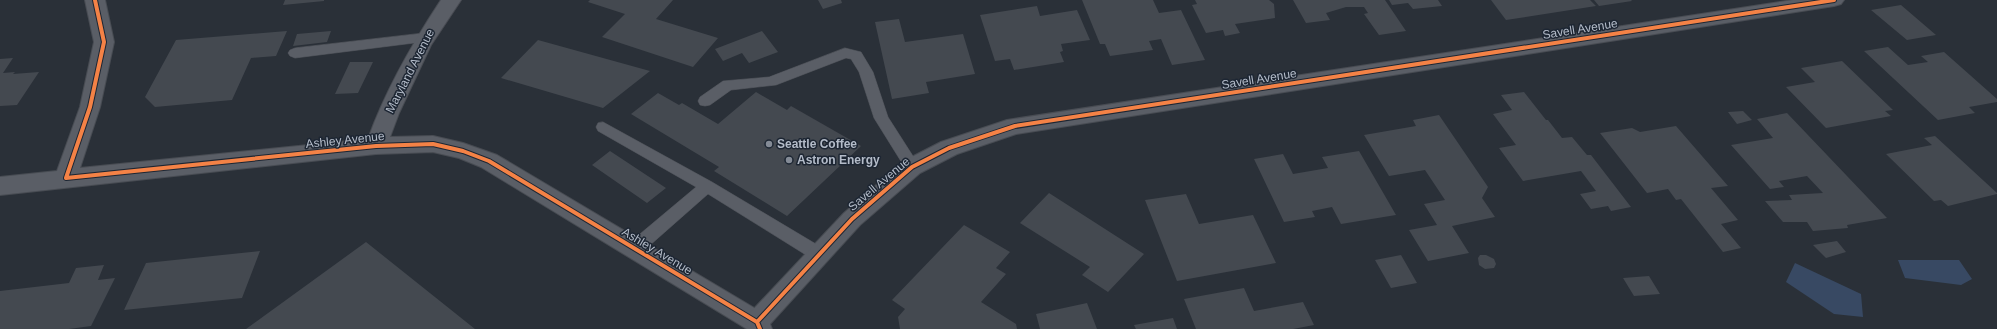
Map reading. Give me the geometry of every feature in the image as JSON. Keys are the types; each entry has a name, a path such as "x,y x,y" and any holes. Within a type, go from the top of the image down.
{"street":[{"path":"66,178 90,107 104,42 95,0"},
{"name":"Maryland Avenue","path":"376,146 388,113 425,38 451,0"},
{"name":"Savell Avenue","path":"758,326 852,219 912,167 949,148 1015,126 1834,0"},
{"name":"Ashley Avenue","path":"0,186 376,146 433,144 463,151 489,161 758,326"}],"lane":[{"path":"295,53 425,38"},
{"path":"705,101 728,85 771,82 845,53 856,55 866,72 881,118 912,167"},
{"path":"603,127 707,186 820,255"},
{"path":"634,249 707,186"}],"water":[{"path":"1898,260 1959,260 1972,279 1961,285 1905,278"},
{"path":"1795,263 1861,294 1863,317 1834,314 1786,282"}],"building":[{"path":"285,0 324,0 324,1 283,5"},
{"path":"590,0 673,0 656,19 718,38 693,67 602,37 625,14 588,2"},
{"path":"818,0 841,0 842,3 823,9"},
{"path":"1082,0 1153,0 1159,13 1181,10 1205,60 1172,65 1161,39 1149,41 1153,50 1110,56 1105,44 1100,44"},
{"path":"1195,0 1269,0 1274,4 1275,18 1235,24 1240,33 1225,36 1223,30 1206,33 1192,5 1197,4"},
{"path":"1293,0 1385,0 1406,31 1379,35 1364,14 1368,13 1364,7 1346,7 1326,13 1330,20 1306,23"},
{"path":"1389,0 1438,0 1442,6 1413,9 1408,3 1392,5"},
{"path":"1491,0 1590,0 1596,6 1506,20"},
{"path":"1594,0 1631,0 1632,1 1599,6"},
{"path":"1901,5 1936,35 1907,40 1871,10"},
{"path":"1037,6 1040,16 1077,10 1090,40 1061,44 1063,51 1060,52 1064,62 1014,70 1010,59 995,61 980,15"},
{"path":"899,19 905,42 963,34 975,74 926,82 929,93 892,99 875,22"},
{"path":"287,31 276,56 251,58 232,100 155,107 145,97 176,40"},
{"path":"331,31 327,42 293,46 297,34"},
{"path":"762,31 778,52 749,63 742,53 723,61 715,49"},
{"path":"538,40 650,71 603,108 501,78"},
{"path":"1888,47 1908,65 1928,62 1921,56 1944,52 1997,99 1997,102 1969,107 1975,113 1938,120 1864,51"},
{"path":"13,58 3,73 15,72 13,74 39,72 17,105 0,106 0,59"},
{"path":"1842,61 1893,110 1885,111 1891,116 1826,128 1786,87 1815,82 1801,68"},
{"path":"350,62 373,62 358,93 335,94"},
{"path":"756,92 787,110 791,106 861,146 787,216 714,171 719,167 631,114 658,93 679,105 682,103 718,124"},
{"path":"1524,92 1562,138 1572,137 1587,155 1591,155 1631,207 1611,211 1608,206 1591,209 1580,194 1596,191 1581,171 1523,181 1499,148 1516,145 1493,114 1512,110 1501,95"},
{"path":"1743,111 1752,120 1737,124 1728,112"},
{"path":"1787,113 1887,218 1847,225 1848,228 1813,231 1807,222 1783,222 1765,201 1792,200 1789,195 1823,193 1807,176 1779,181 1784,187 1770,189 1731,145 1773,138 1757,119"},
{"path":"1439,115 1488,187 1482,198 1495,217 1452,226 1469,253 1428,261 1409,230 1437,225 1424,204 1445,200 1425,170 1389,176 1364,135 1416,126 1413,120"},
{"path":"1676,126 1728,186 1711,188 1738,220 1721,224 1741,248 1723,252 1681,199 1676,200 1668,189 1647,193 1600,133 1632,128 1640,132"},
{"path":"1935,136 1997,194 1948,206 1941,200 1934,201 1886,154 1932,145 1924,138"},
{"path":"610,151 666,188 647,203 592,165"},
{"path":"1359,151 1396,215 1341,224 1332,207 1312,211 1315,217 1284,222 1254,159 1283,154 1293,174 1328,168 1322,157"},
{"path":"1049,193 1144,254 1108,292 1082,275 1090,267 1020,223"},
{"path":"1186,194 1199,224 1253,215 1276,263 1177,281 1145,200"},
{"path":"964,225 1010,252 996,268 1006,274 981,302 1016,324 1017,329 900,329 898,317 905,309 892,300"},
{"path":"1837,241 1846,252 1826,258 1813,245"},
{"path":"366,242 475,329 246,329"},
{"path":"260,251 242,298 124,310 146,263"},
{"path":"1401,255 1417,283 1391,288 1375,260"},
{"path":"1480,255 1486,255 1494,259 1496,264 1494,268 1485,269 1479,265 1478,258"},
{"path":"104,265 98,280 115,278 91,326 69,329 0,329 0,291 69,283 76,268"},
{"path":"1649,276 1660,294 1634,296 1623,278"},
{"path":"1244,288 1254,311 1303,302 1314,325 1293,329 1196,329 1184,299"},
{"path":"1087,303 1097,329 1040,329 1036,314"},
{"path":"1173,318 1177,329 1136,329 1134,325"}],"cycle path":[{"path":"95,0 104,42 90,107 66,178 376,146 433,144 463,151 489,161 757,322 760,329"},
{"path":"757,322 852,219 912,167 949,148 1015,126 1834,0"}],"place":[{"name":"Seattle Coffee","path":"769,144"},
{"name":"Astron Energy","path":"789,160"}]}
